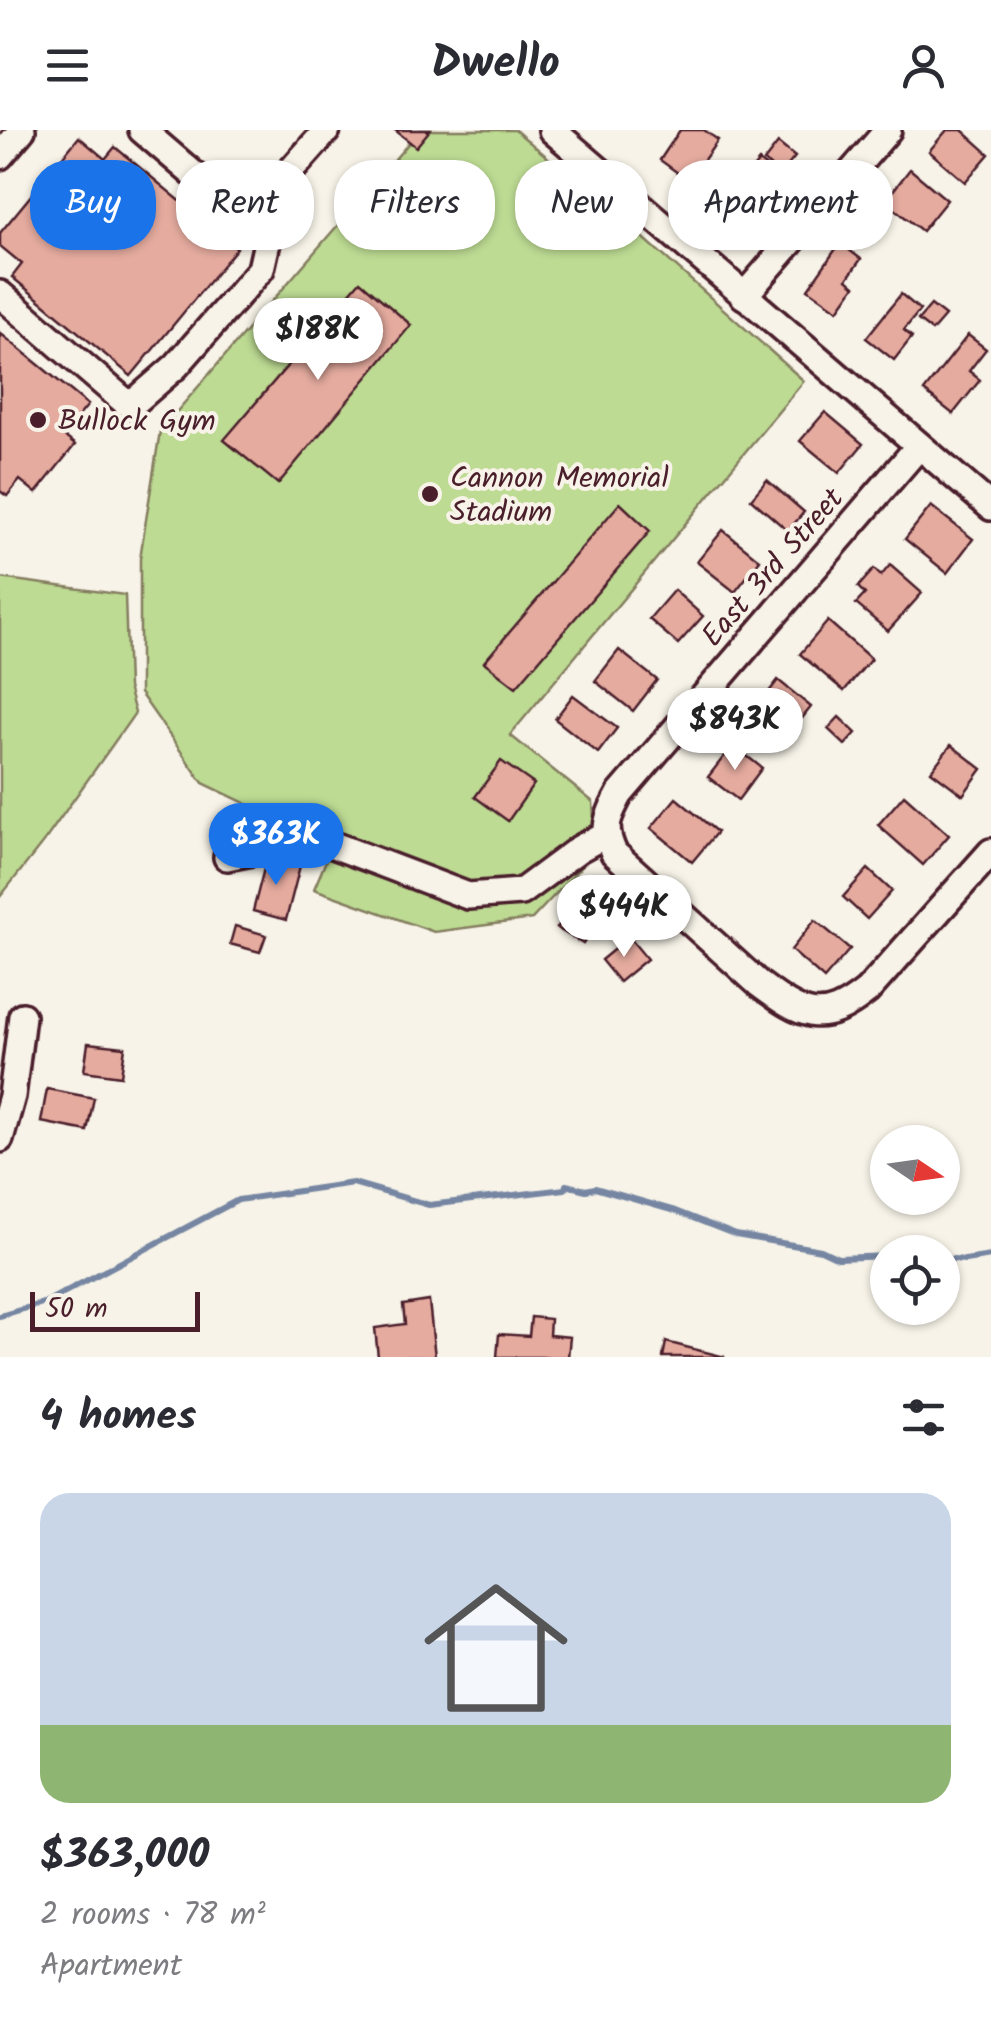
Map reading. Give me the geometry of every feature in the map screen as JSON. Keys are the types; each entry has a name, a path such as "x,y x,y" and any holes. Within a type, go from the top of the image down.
{"street":[{"path":"0,156 22,130"},
{"path":"142,130 177,160"},
{"path":"301,160 328,130"},
{"path":"552,130 991,507"},
{"path":"744,296 888,130"},
{"path":"0,294 130,406 176,366 261,269 265,250"},
{"name":"East 3rd Street","path":"606,834 610,812 620,794 919,446"},
{"path":"226,856 328,843 468,896 521,892 606,834 614,853 758,984 804,1012 827,1015 867,992 991,852"},
{"path":"0,1139 12,1096 22,1016"}],"green space":[{"name":"Cannon Memorial Stadium","path":"420,130 515,130 551,160 515,160 515,250 648,250 648,242 804,381 510,735 593,802 596,851 532,919 434,932 314,889 336,837 289,824 203,783 140,693 140,558 160,431 334,230 334,250 495,250 495,160 394,160"},
{"path":"0,578 125,595 128,687 135,713 0,897"}],"building":[{"path":"395,130 430,130 416,147"},
{"path":"680,130 704,130 718,140 704,160 668,160 668,166 660,160"},
{"path":"947,130 962,130 989,154 965,182 929,151"},
{"path":"79,137 105,159 115,147 131,160 60,160"},
{"path":"778,143 795,157 792,160 765,160"},
{"path":"910,169 947,200 922,231 893,207 893,191"},
{"path":"156,181 176,198 176,250 235,250 131,376 12,277 22,264 0,246 0,233 30,197 30,250 156,250"},
{"path":"835,250 849,250 861,259 847,279 855,286 838,310 808,289"},
{"path":"360,281 411,325 278,484 224,440"},
{"path":"901,294 920,310 904,330 912,337 894,360 866,338"},
{"path":"931,305 945,316 932,331 918,320"},
{"name":"Bullock Gym","path":"0,333 88,405 63,435 75,445 36,493 20,480 7,496 0,491"},
{"path":"968,335 986,349 969,371 980,380 953,414 924,391"},
{"path":"825,412 863,444 839,473 800,441"},
{"path":"767,480 804,512 788,531 751,499"},
{"path":"620,503 650,531 516,687 484,662"},
{"path":"931,506 973,539 947,573 905,539"},
{"path":"723,530 760,560 735,592 697,562"},
{"path":"890,565 922,593 888,631 856,604 865,594 858,587 874,569 881,576"},
{"path":"674,590 703,616 678,644 649,619"},
{"path":"828,621 871,659 844,691 800,654"},
{"path":"619,650 657,680 633,711 595,681"},
{"path":"778,680 811,707 785,740 752,714"},
{"path":"573,695 617,728 598,753 555,719"},
{"path":"839,717 856,733 845,745 828,729"},
{"path":"733,745 762,768 738,800 708,777"},
{"path":"951,745 982,769 963,795 931,771"},
{"path":"501,761 534,784 508,821 475,797"},
{"path":"904,795 949,835 923,865 878,825"},
{"path":"676,798 717,832 692,862 651,828"},
{"path":"267,857 300,866 286,920 253,911"},
{"path":"868,869 892,891 867,919 843,897"},
{"path":"580,892 606,908 583,944 557,928"},
{"path":"815,920 850,949 824,979 791,950"},
{"path":"235,926 266,935 260,952 230,944"},
{"path":"629,937 647,959 619,982 601,960"},
{"path":"88,1043 125,1047 121,1076 84,1071"},
{"path":"47,1089 94,1098 87,1131 41,1122"},
{"path":"429,1301 435,1357 378,1357 375,1328 405,1324 403,1305"},
{"path":"531,1317 550,1319 549,1335 570,1337 568,1357 497,1357 499,1334 529,1336"},
{"path":"666,1342 725,1357 663,1357"}],"waterway":[{"path":"0,1316 46,1302 238,1200 353,1183 429,1205 565,1189 566,1185 595,1188 675,1211 736,1235 821,1250 838,1258 870,1257"},
{"path":"960,1260 991,1256"}],"place":[{"name":"Bullock Gym","path":"38,420"},
{"name":"Cannon Memorial Stadium","path":"430,494"}]}
